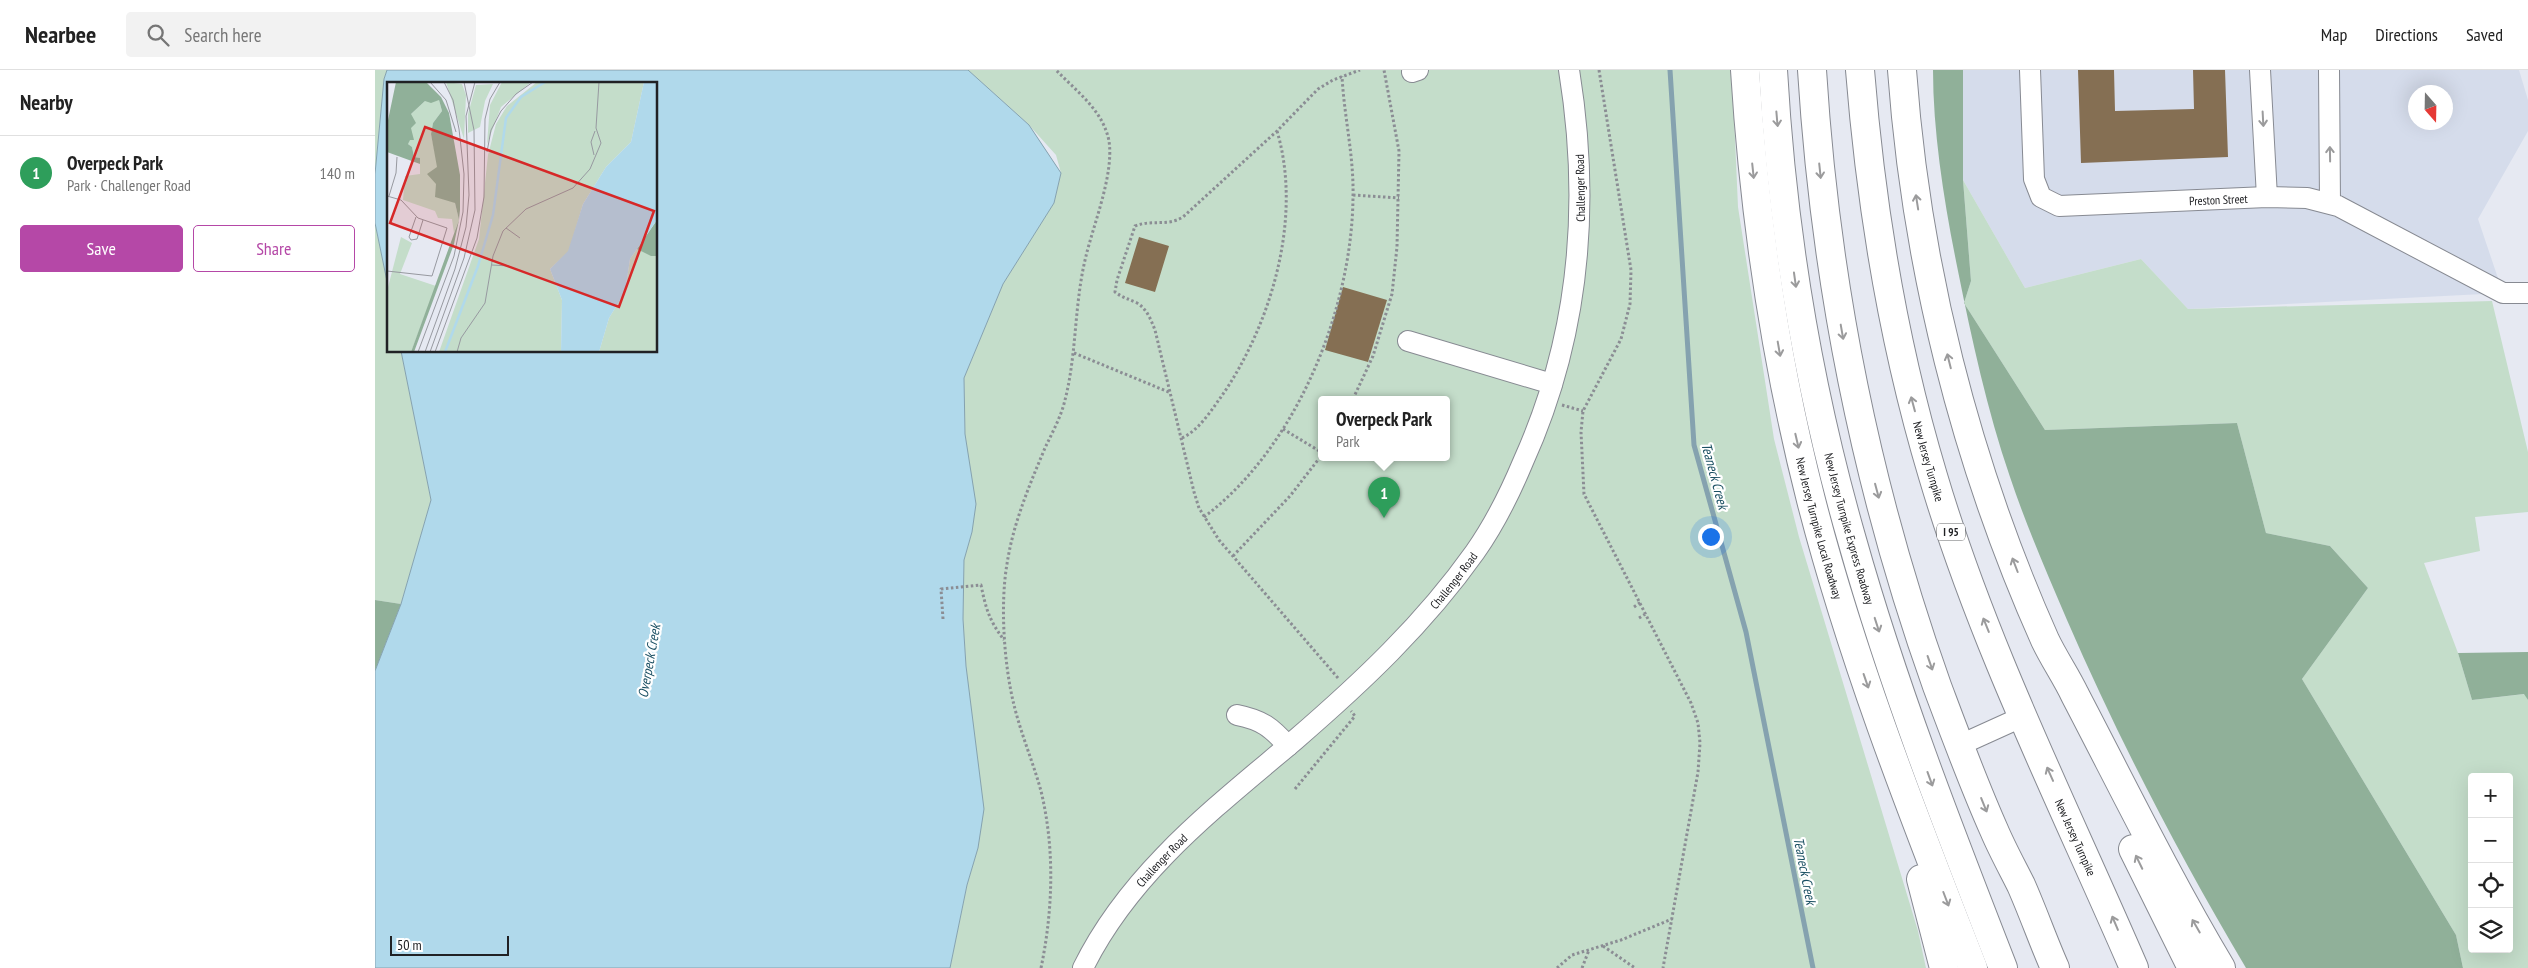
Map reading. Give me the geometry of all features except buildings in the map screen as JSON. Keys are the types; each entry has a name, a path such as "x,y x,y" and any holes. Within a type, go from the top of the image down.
{"highway":[{"name":"New Jersey Turnpike Local Roadway","path":"1745,70 1751,151 1763,249 1792,420 1830,567 1893,758 1973,968"},
{"name":"New Jersey Turnpike Express Roadway","path":"1773,70 1783,187 1797,292 1817,397 1842,504 1872,609 1907,713 2003,968"},
{"path":"1812,70 1831,258 1856,403 1900,571 1937,684 1960,745 1994,832 2021,886 2055,968"},
{"name":"New Jersey Turnpike","path":"1859,70 1878,234 1906,379 1944,512 1978,606 2134,968"},
{"path":"1902,70 1910,151 1922,232 1955,386 1991,502 2046,643 2062,698 2192,968"},
{"path":"2046,643 2157,857 2221,968"},
{"path":"1893,758 1906,835 1929,906 1944,968"},
{"path":"1994,832 2008,891 2040,968"}],"street":[{"name":"Challenger Road","path":"1083,968 1114,915 1138,884 1178,842 1375,669 1410,633 1475,551 1514,482 1533,440 1552,384 1564,344 1576,276 1580,229 1580,159 1569,70"},
{"name":"Preston Street","path":"2030,70 2034,179 2041,197 2059,206 2267,197 2307,198 2330,203 2503,293 2528,293"},
{"path":"2260,70 2267,197"},
{"path":"2329,70 2330,203"},
{"path":"1408,341 1552,384"},
{"path":"1237,715 1257,719 1277,734 1287,746"},
{"path":"1960,745 2024,716"}],"path":[{"path":"1041,968 1052,898 1047,826 1041,791 1014,704 1005,640 1006,566 1021,506 1064,402 1074,353 1079,287 1108,168 1109,141 1099,116 1080,92 1056,70"},
{"path":"1295,789 1355,716 1332,690 1339,685 1337,676 1233,556 1204,517 1197,500 1155,330 1147,312 1138,304 1124,299 1115,292 1121,266 1135,226 1146,222 1172,223 1183,217 1277,131 1319,89 1343,76 1360,70"},
{"path":"1354,396 1373,356 1392,294 1397,247 1399,151 1384,70"},
{"path":"1599,70 1631,270 1630,304 1621,340 1583,411 1581,432 1584,494 1596,521 1647,613 1691,703 1698,723 1700,743 1698,772 1663,968"},
{"path":"1204,517 1217,507 1245,479 1283,429 1314,374 1339,297 1351,247 1353,195 1343,76"},
{"path":"1182,438 1193,433 1229,385 1243,362 1270,299 1279,261 1285,201 1277,131"},
{"path":"1353,195 1399,198"},
{"path":"1074,353 1171,393"},
{"path":"1283,429 1318,452"},
{"path":"1233,556 1290,496 1318,458"},
{"path":"943,619 941,589 981,585 985,609 991,624 1005,640"},
{"path":"1634,607 1641,602"},
{"path":"1639,618 1647,613"},
{"path":"1557,968 1572,955 1602,946 1672,919"},
{"path":"1602,946 1635,968"},
{"path":"1582,968 1589,950"}],"shaded area":[{"path":"1963,70 2519,70 2528,100 2528,131 2478,219 2503,293 2188,309 2141,259 2025,288 1963,180"}],"green space":[{"path":"375,70 387,70 384,79 375,174"},
{"path":"968,70 1732,70 1738,207 1774,439 1799,537 1918,931 1926,968 950,968 967,885 978,848 963,619 964,560 972,532 965,434 964,378 1003,284 1054,203 1061,173 1056,155 1029,125"},
{"path":"1933,70 1963,70 1963,180 1971,281 1964,302 1941,171 1935,120"},
{"path":"1963,180 2025,288 2141,259 2188,309 2492,301 2528,452 2528,512 2475,517 2480,551 2424,563 2458,653 2472,700 2525,694 2528,700 2528,968 2463,968 2456,935 2302,679 2368,588 2330,546 2266,533 2237,423 2045,430 1964,303 1971,281"},
{"path":"375,223 387,281 387,352 401,352 431,500 401,604 375,600"},
{"path":"1965,304 2045,430 2237,423 2266,533 2330,546 2368,588 2302,679 2456,935 2463,968 2246,968 2197,883 2151,797 2107,709 2052,585 2023,513 2002,452 1981,375"},
{"path":"375,600 401,604 375,671"},
{"path":"2528,652 2528,700 2524,694 2472,700 2458,653"}],"water":[{"name":"Overpeck Creek","path":"387,70 968,70 1029,125 1061,173 1054,203 1003,284 964,378 965,434 976,504 972,532 964,560 963,619 966,666 984,809 978,848 967,885 950,968 375,968 375,671 401,604 431,500 401,352 657,352 657,82 387,82 387,281 375,223 375,174 384,79"}],"waterway":[{"name":"Teaneck Creek","path":"1670,70 1694,445 1746,632 1813,968"}],"place":[{"name":"Overpeck Park","path":"1384,518"}]}
